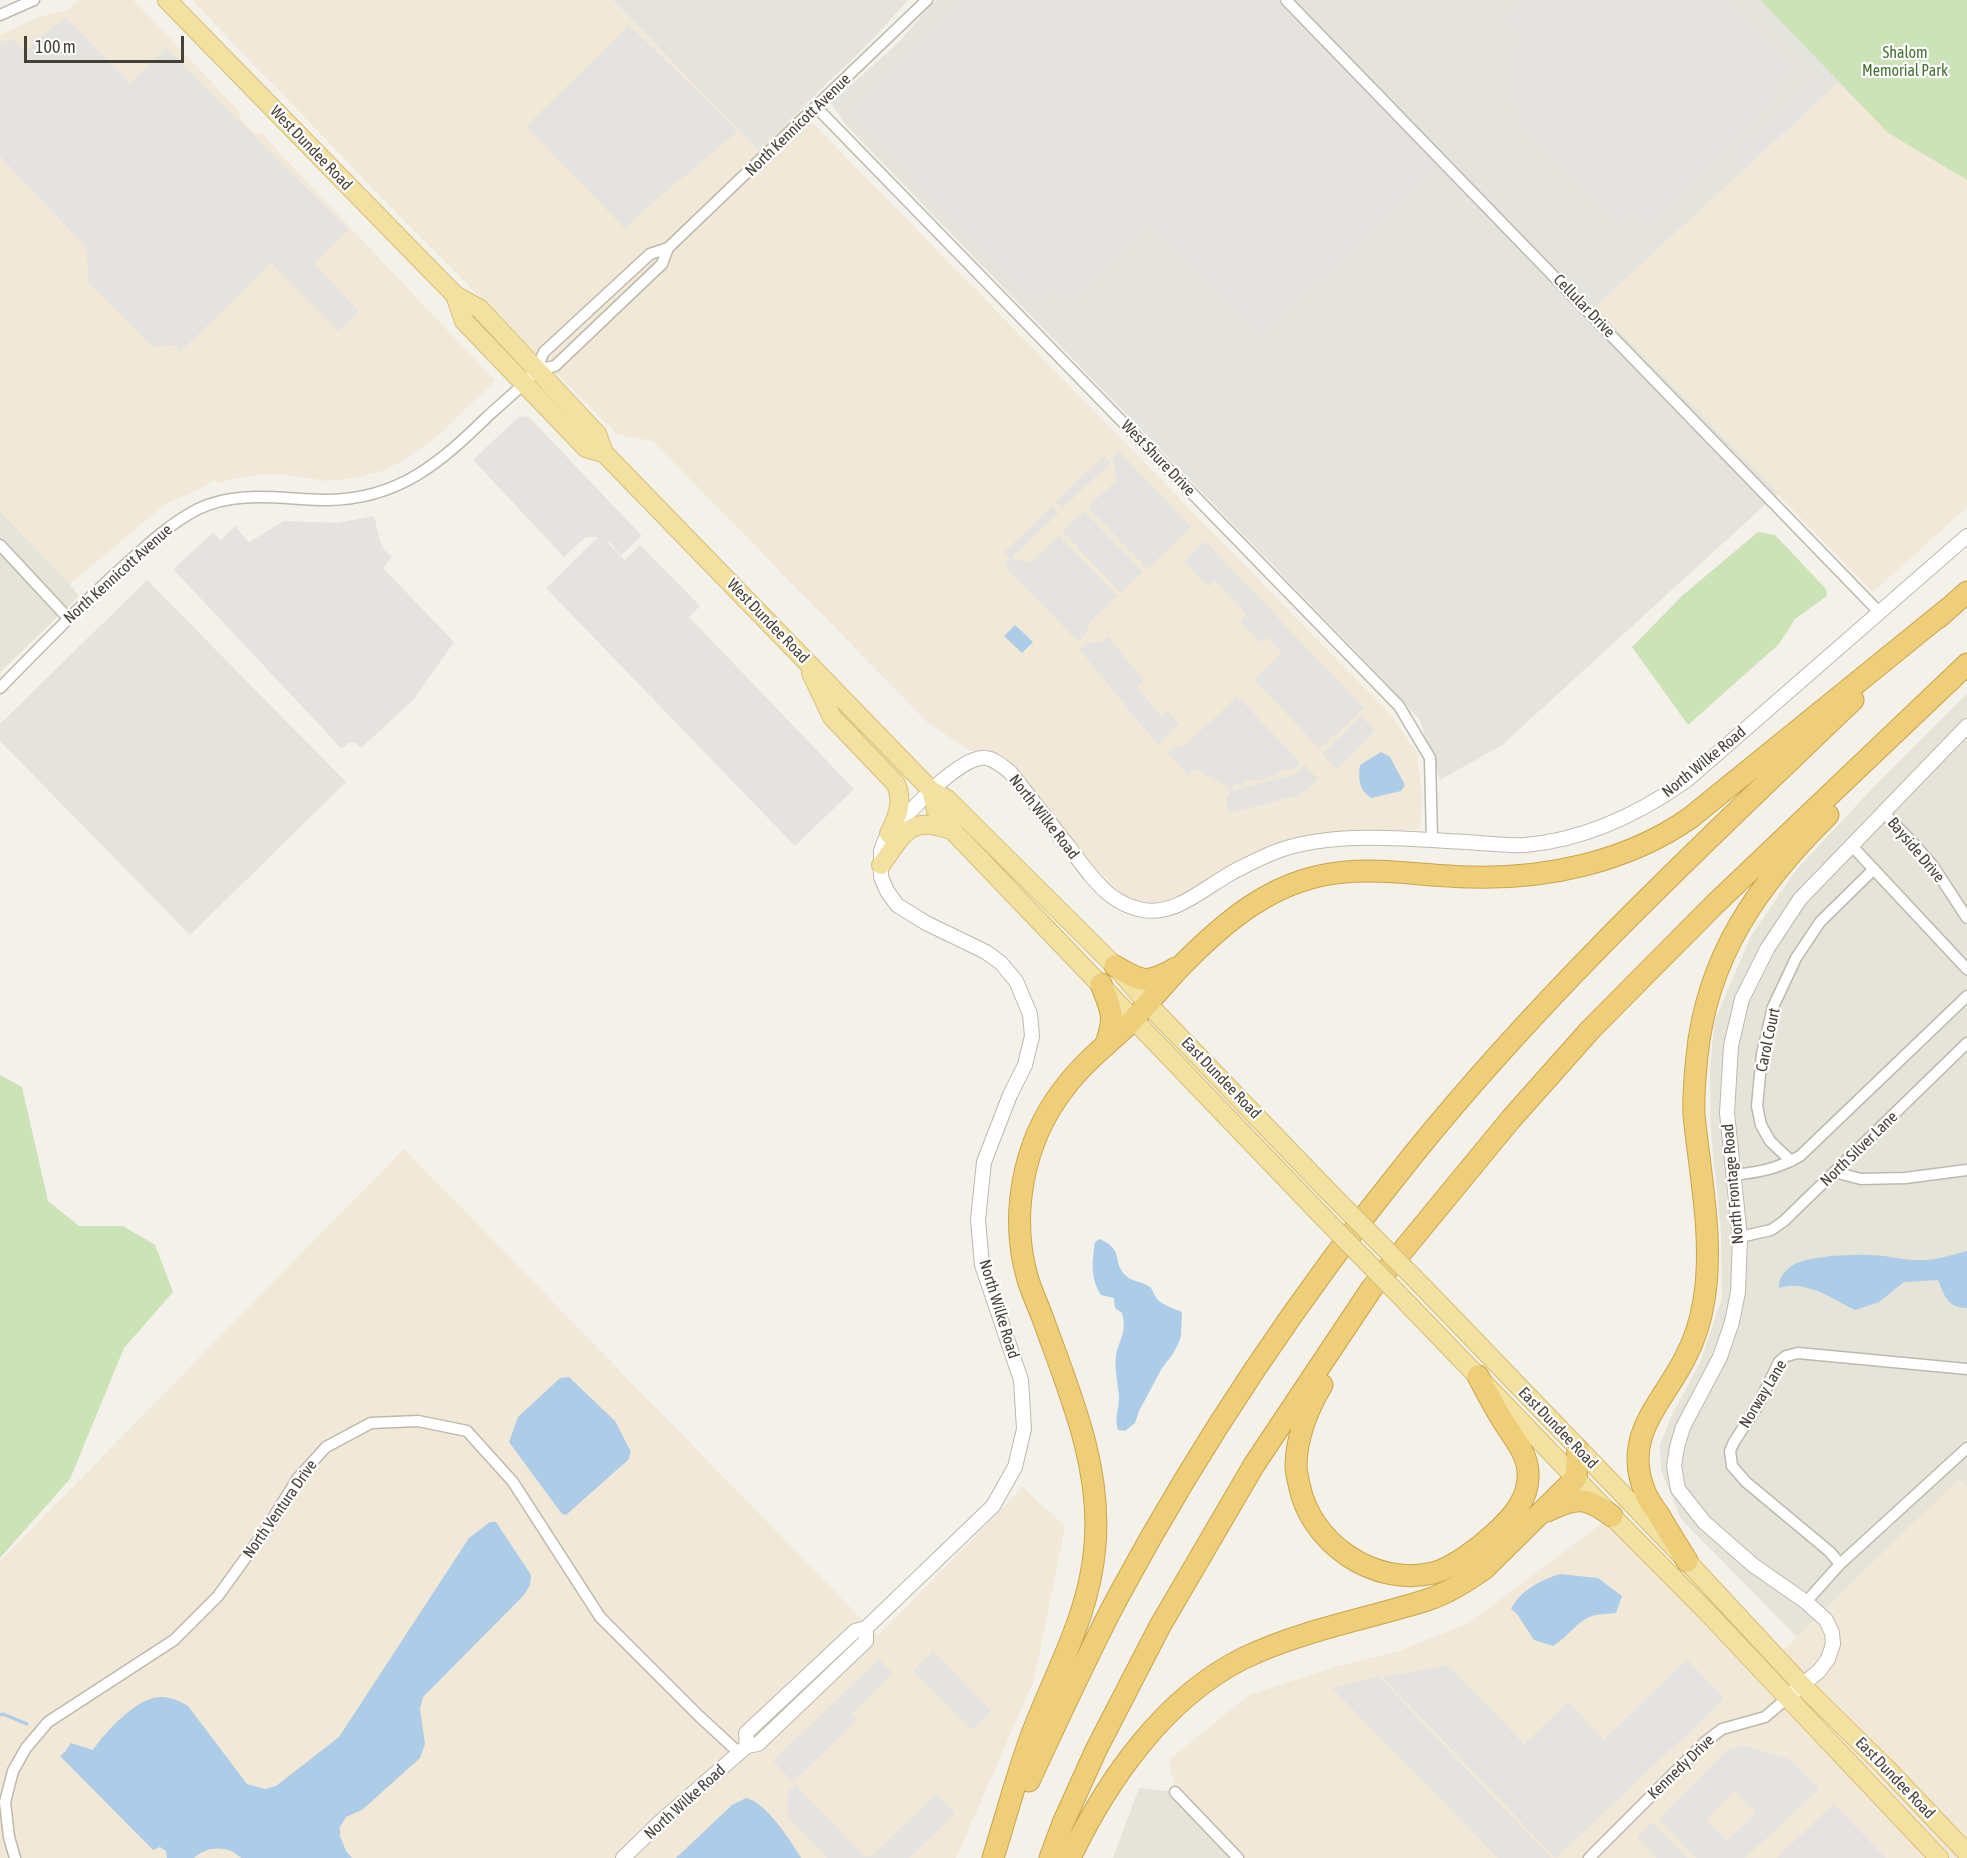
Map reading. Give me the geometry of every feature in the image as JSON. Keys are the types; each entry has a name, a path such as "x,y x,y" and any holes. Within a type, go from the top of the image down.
{"highway":[{"path":"994,1858 1070,1694 1118,1597 1157,1527 1269,1347 1366,1214 1460,1098 1539,1010 1687,860 1967,592"},
{"path":"994,1858 1032,1735 1075,1634 1089,1593 1096,1544 1092,1472 1086,1446 1028,1278 1021,1243 1020,1205 1024,1175 1035,1141 1062,1091 1141,1011 1184,963 1243,910 1288,885 1315,876 1346,871 1380,870 1473,877 1519,875 1548,872 1599,861 1630,851 1674,829 1689,818 1949,608"},
{"path":"1050,1858 1096,1750 1160,1626 1254,1465 1372,1288 1468,1169 1591,1029 1715,904 1967,664"},
{"path":"1687,1562 1645,1493 1639,1472 1638,1451 1641,1435 1650,1416 1686,1356 1697,1329 1704,1300 1708,1260 1694,1111 1695,1069 1704,1006 1715,973 1746,912 1817,826 1888,756 1939,691"},
{"path":"1115,966 1137,979 1151,980 1184,963"},
{"path":"1101,984 1112,1012 1113,1021 1104,1047"},
{"path":"1356,1311 1302,1428 1296,1468 1302,1499 1310,1518 1335,1546 1362,1565 1398,1574 1415,1575 1434,1572 1462,1559 1481,1546 1506,1523 1520,1505 1527,1489 1526,1455 1500,1416 1478,1376"},
{"path":"1070,1858 1096,1809 1134,1751 1186,1697 1211,1678 1244,1659 1282,1642 1445,1594 1484,1569 1576,1478 1578,1450"},
{"path":"1536,1517 1564,1503 1585,1501 1594,1503 1612,1516"}],"main road":[{"name":"West Dundee Road","path":"167,0 455,295 464,321 530,377 586,448 604,453 931,790 947,799 1115,966 1141,1011"},
{"path":"804,658 832,717 896,784 900,794 900,808 889,834"},
{"name":"West Dundee Road","path":"931,790 936,810 953,831 1101,984 1141,1011"},
{"path":"881,865 907,830 926,823 953,831"},
{"name":"East Dundee Road","path":"1141,1011 1329,1192 1424,1288 1802,1685 1967,1853"},
{"name":"East Dundee Road","path":"1141,1011 1320,1214 1705,1610 1786,1699 1939,1858"}],"street":[{"path":"0,15 34,0"},
{"name":"North Kennicott Avenue","path":"0,688 68,618 147,545 179,520 200,508 241,497 329,500 370,495 404,483 453,451 530,377 542,353 650,254 668,248 927,0"},
{"name":"Cellular Drive","path":"1286,0 1880,613"},
{"name":"West Shure Drive","path":"816,107 1399,705 1430,758 1432,840"},
{"name":"North Kennicott Avenue","path":"530,377 555,366 662,264 668,248"},
{"name":"North Wilke Road","path":"623,1858 661,1821 743,1750 758,1744 866,1641 866,1628 993,1506 1016,1467 1024,1429 1021,1380 982,1265 978,1220 984,1162 1010,1095 1025,1065 1032,1036 1030,1014 1016,981 1001,963 986,952 926,923 897,905 887,891 881,877 881,851 885,840 931,790 970,760 986,758 999,764 1010,772 1093,878 1110,896 1127,905 1144,910 1164,910 1181,903 1232,872 1268,855 1306,843 1345,838 1524,845 1577,835 1605,826 1632,813 1666,795 1687,780 1967,536"},
{"path":"0,545 68,618"},
{"name":"North Frontage Road","path":"1786,1699 1819,1671 1828,1659 1833,1644 1832,1633 1826,1620 1806,1602 1753,1565 1704,1522 1678,1489 1674,1467 1683,1427 1720,1357 1732,1322 1737,1292 1740,1237 1727,1113 1731,1046 1742,999 1767,949 1800,898 1967,726"},
{"name":"Bayside Drive","path":"1884,813 1933,866 1967,918"},
{"path":"1851,845 1967,969"},
{"name":"Carol Court","path":"1791,1161 1770,1141 1761,1125 1757,1106 1762,1054 1773,1007 1796,958 1820,922 1874,869"},
{"path":"1734,1175 1764,1171 1800,1156 1967,996"},
{"name":"North Silver Lane","path":"1740,1237 1771,1230 1784,1221 1967,1043"},
{"path":"1834,1172 1861,1179 1905,1178 1967,1170"},
{"name":"Norway Lane","path":"1840,1564 1830,1552 1746,1482 1732,1466 1730,1451 1734,1442 1758,1405 1779,1362 1786,1356 1798,1353 1967,1369"},
{"name":"North Ventura Drive","path":"15,1858 9,1837 5,1802 13,1771 26,1748 48,1722 174,1640 218,1596 266,1531 298,1478 326,1448 371,1423 418,1421 467,1431 513,1482 600,1617 699,1716 743,1750"},
{"path":"1806,1602 1840,1564 1967,1448"},
{"name":"Kennedy Drive","path":"1589,1858 1705,1742 1722,1729 1766,1717 1786,1699"},
{"path":"1175,1792 1238,1858"}],"shaded area":[{"path":"79,0 133,0 238,110 241,119 255,134 261,133 495,381 434,439 402,461 382,471 355,478 327,481 267,474 217,483 215,479 198,490 165,504 70,584 0,511 0,35 39,17 68,10"},
{"path":"192,0 611,0 758,150 799,109 1391,715 1417,753 1422,799 1420,829 1324,832 1259,850 1179,898 1153,904 1126,898 1089,861 1004,756 969,750 927,722 653,441 618,435 401,218"},
{"path":"612,0 908,0 869,43 758,150"},
{"path":"936,0 1760,0 1839,82 1595,307 1778,493 1502,745 1440,780 1420,720 1354,649 844,123 831,103 898,43"},
{"path":"975,0 1276,0 1434,163 1260,331 1149,217 1066,296 1051,281 1035,296 858,113"},
{"path":"1528,0 1556,0 1524,31 1510,17"},
{"path":"1563,0 1721,0 1786,69 1763,89 1771,98 1687,180 1678,170 1674,174 1683,183 1673,193 1664,184 1658,189 1666,199 1644,221 1632,208 1622,218 1520,114 1528,106 1517,104 1515,51 1533,49 1523,38"},
{"path":"66,18 130,83 166,48 349,230 314,263 359,312 338,331 271,263 181,351 175,345 152,347 86,279 89,276 86,247 0,156 0,39 5,44 12,38 25,51"},
{"path":"629,25 738,131 645,209 625,229 526,126"},
{"path":"1839,82 1888,133 1967,180 1967,507 1873,592 1595,307"},
{"path":"1816,84 1824,93 1745,166 1736,157"},
{"path":"522,416 529,417 642,536 621,555 605,540 625,560 640,545 700,606 689,617 854,789 795,846 546,588 598,537 586,537 564,557 473,460"},
{"path":"1119,451 1191,527 1147,569 1088,507 1117,480 1112,457"},
{"path":"1104,456 1110,463 1062,509 1055,502"},
{"path":"1053,506 1059,513 1011,558 1031,562 1059,535 1117,596 1090,622 1085,635 1078,642 1004,565 1010,558 1004,552"},
{"path":"0,511 79,596 0,672"},
{"path":"1084,511 1143,572 1121,593 1062,531"},
{"path":"374,516 382,548 392,557 383,568 454,642 414,699 361,748 356,743 349,742 342,749 173,569 214,532 220,541 235,526 249,542 284,521 337,523"},
{"path":"1205,541 1364,708 1320,749 1254,680 1282,652 1267,637 1261,643 1240,622 1246,614 1215,581 1208,587 1184,562"},
{"path":"147,580 346,782 190,935 0,741 0,724"},
{"path":"1108,637 1144,680 1137,687 1161,717 1168,712 1179,724 1158,745 1079,649 1087,643 1101,642"},
{"path":"1967,694 1967,1487 1959,1479 1797,1637 1681,1519 1661,1470 1660,1445 1671,1417 1701,1360 1722,1298 1721,1231 1711,1132 1710,1073 1714,1022 1751,936 1796,870 1871,790"},
{"path":"1237,696 1301,763 1295,769 1281,771 1274,777 1271,774 1264,780 1247,780 1240,786 1237,783 1230,789 1195,769 1188,775 1167,753 1173,748 1187,744"},
{"path":"1361,716 1375,731 1337,769 1322,754"},
{"path":"1305,765 1318,779 1300,795 1229,813 1226,800 1230,791 1295,774"},
{"path":"404,1149 878,1636 1023,1487 1065,1527 1034,1680 956,1858 0,1858 0,1561"},
{"path":"1959,1479 1967,1487 1967,1858 1238,1858 1175,1792 1169,1760 1249,1695 1334,1667 1399,1651 1469,1623 1612,1516 1636,1541 1691,1577 1769,1664"},
{"path":"933,1651 991,1711 971,1730 913,1671"},
{"path":"879,1659 893,1673 851,1714 857,1720 793,1782 773,1761"},
{"path":"1687,1659 1724,1699 1556,1858 1382,1677 1448,1665 1524,1744 1568,1702 1604,1740"},
{"path":"1378,1676 1551,1858 1498,1858 1332,1688"},
{"path":"1742,1745 1789,1759 1819,1789 1745,1858 1696,1858 1659,1819 1727,1750","holes":["1734,1791 1756,1813 1727,1841 1706,1819"]},
{"path":"795,1784 865,1857 873,1855 936,1794 955,1814 909,1858 827,1858 787,1816 789,1791"},
{"path":"1139,1788 1175,1792 1238,1858 1113,1858"},
{"path":"1833,1804 1886,1858 1777,1858"},
{"path":"1653,1822 1688,1858 1657,1858 1637,1838"}],"green space":[{"name":"Shalom Memorial Park","path":"1760,0 1967,0 1967,180 1888,133"},
{"path":"1758,532 1775,535 1826,589 1827,596 1795,619 1779,644 1688,725 1632,647 1683,595"},
{"path":"0,1075 22,1087 48,1201 79,1226 123,1226 155,1245 173,1292 124,1348 70,1479 0,1558"}],"water":[{"path":"1015,625 1033,642 1022,653 1004,636"},
{"path":"1381,752 1390,757 1405,785 1401,791 1371,798 1360,784 1360,765"},
{"path":"1100,1239 1108,1243 1115,1251 1121,1269 1127,1277 1150,1287 1159,1301 1182,1312 1179,1342 1162,1368 1135,1423 1125,1431 1118,1430 1117,1426 1119,1397 1115,1365 1123,1320 1122,1313 1115,1308 1114,1298 1101,1295 1095,1282 1093,1256 1095,1242"},
{"path":"1967,1251 1967,1308 1951,1303 1938,1280 1904,1282 1879,1302 1855,1310 1808,1288 1789,1286 1779,1288 1780,1280 1788,1269 1815,1258 1863,1255 1927,1260"},
{"path":"569,1377 615,1421 631,1452 628,1460 566,1515 562,1514 509,1442 518,1417 560,1378"},
{"path":"490,1522 496,1522 531,1575 530,1585 524,1595 423,1697 420,1709 425,1744 420,1758 362,1810 346,1817 340,1827 340,1836 346,1851 352,1858 241,1858 224,1849 211,1849 194,1858 167,1858 166,1851 160,1847 153,1850 60,1756 71,1743 93,1750 114,1725 132,1709 152,1698 165,1697 188,1706 247,1784 265,1789 276,1786 339,1737 469,1538"},
{"path":"1560,1574 1598,1578 1622,1596 1616,1613 1587,1618 1553,1646 1534,1640 1517,1614 1511,1609 1531,1587"},
{"path":"746,1798 754,1801 770,1814 801,1858 676,1858 732,1805"}],"waterway":[{"path":"0,1715 3,1714 27,1724"}]}
